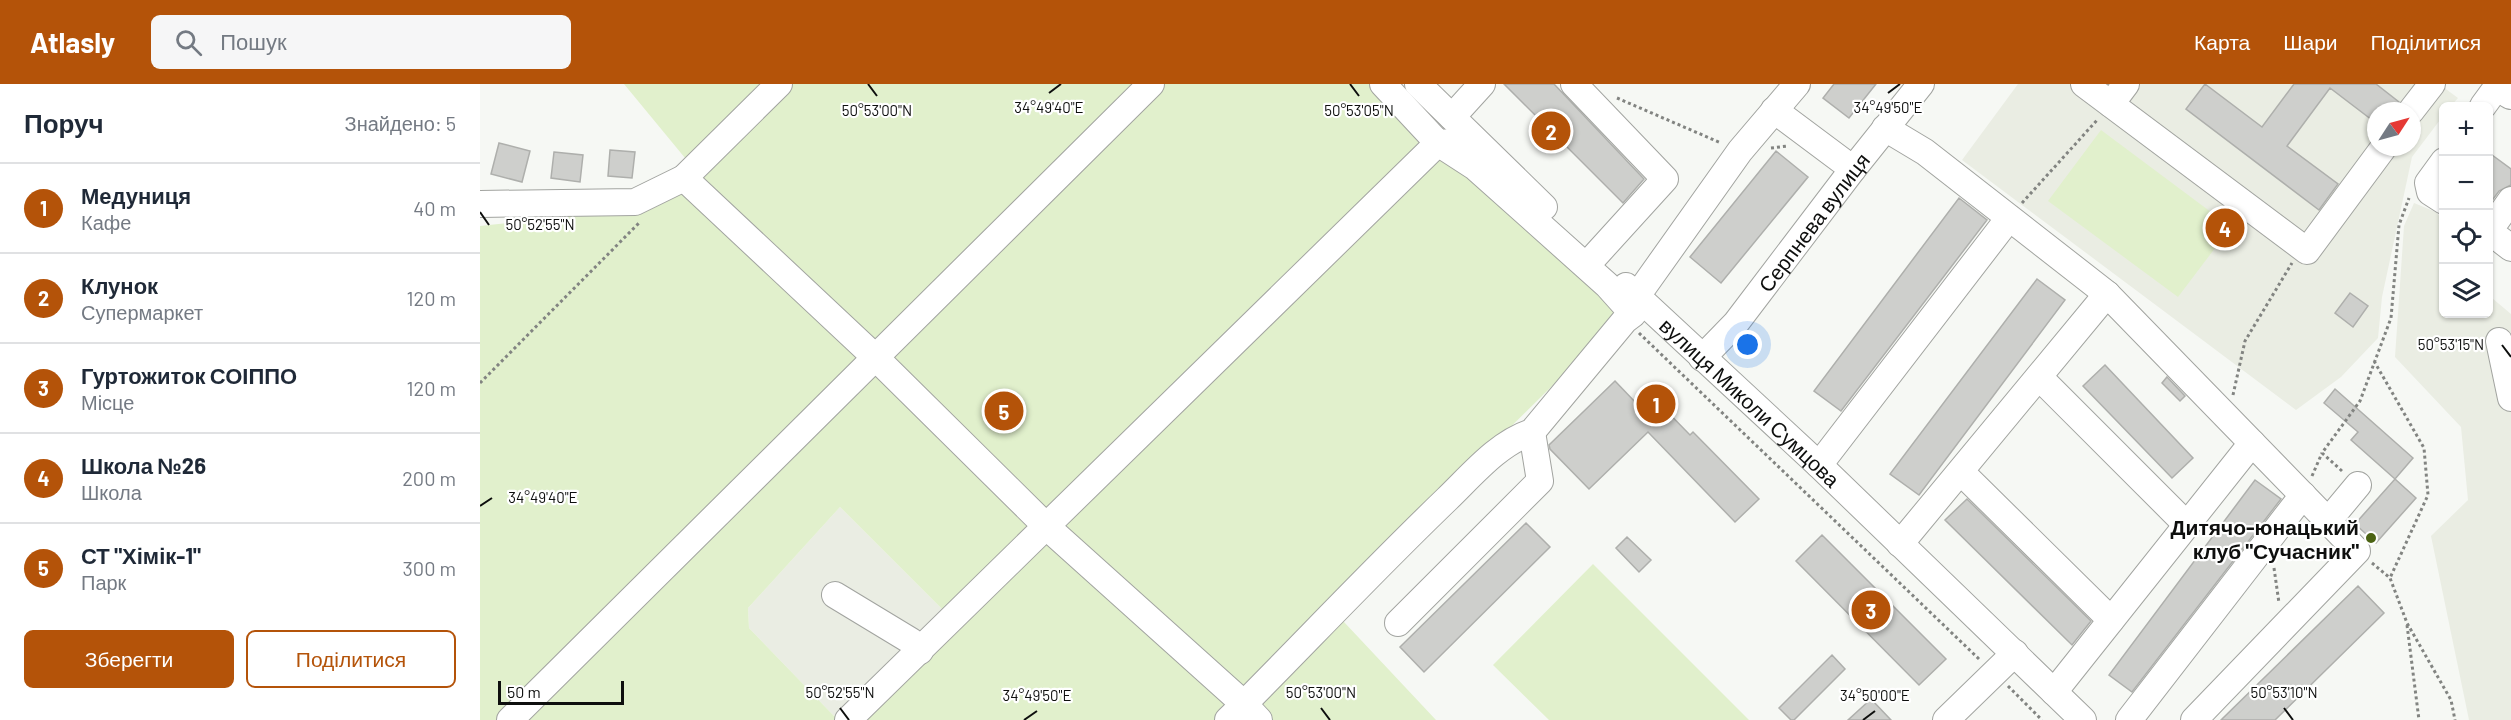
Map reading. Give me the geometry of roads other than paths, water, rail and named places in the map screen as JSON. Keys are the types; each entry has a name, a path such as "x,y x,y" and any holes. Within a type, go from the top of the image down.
{"main road":[{"path":"2499,84 2511,93"}],"street":[{"path":"480,204 635,202 684,178 779,84"},
{"path":"510,720 1151,84"},
{"path":"1383,84 1438,142 1484,175 1635,309"},
{"name":"вулиця Миколи Сумцова","path":"1418,84 1595,256 1635,309 1702,358 1819,465 2083,720"},
{"path":"1452,117 1482,84"},
{"path":"1574,84 1665,179 1595,256"},
{"path":"684,178 876,358 1047,527 1244,715 1423,523 1488,461 1517,437 1532,432 1635,309 1740,151 1797,84"},
{"name":"Серпнева вулиця","path":"1702,358 1736,323 1921,84"},
{"path":"2084,84 2307,251 2378,156"},
{"path":"2111,104 2127,84"},
{"path":"2418,102 2432,84"},
{"path":"2486,102 2499,84"},
{"path":"1774,111 1853,169"},
{"path":"1885,128 1925,152 2107,294 2357,551 2194,720"},
{"path":"848,720 1438,142 1476,141"},
{"path":"2439,168 2428,183 2430,192 2439,198"},
{"path":"2511,200 2489,231 2511,248"},
{"path":"1819,465 2009,218"},
{"path":"1900,544 2107,294"},
{"path":"2499,341 2511,398"},
{"path":"2039,377 2187,525"},
{"path":"1398,623 1540,481 1532,432"},
{"path":"2054,692 2252,443"},
{"path":"1961,472 2111,620"},
{"path":"2328,521 2358,485"},
{"path":"2129,720 2303,495"},
{"path":"835,595 911,641 920,651"},
{"path":"1946,720 2015,653"}],"place":[{"name":"Клунок","path":"1551,131"},
{"name":"Школа №26","path":"2225,228"},
{"name":"Медуниця","path":"1656,404"},
{"name":"СТ \"Хімік-1\"","path":"1004,411"},
{"name":"Дитячо-юнацький клуб \"Сучасник\"","path":"2371,538"},
{"name":"Гуртожиток СОІППО","path":"1871,610"}]}
